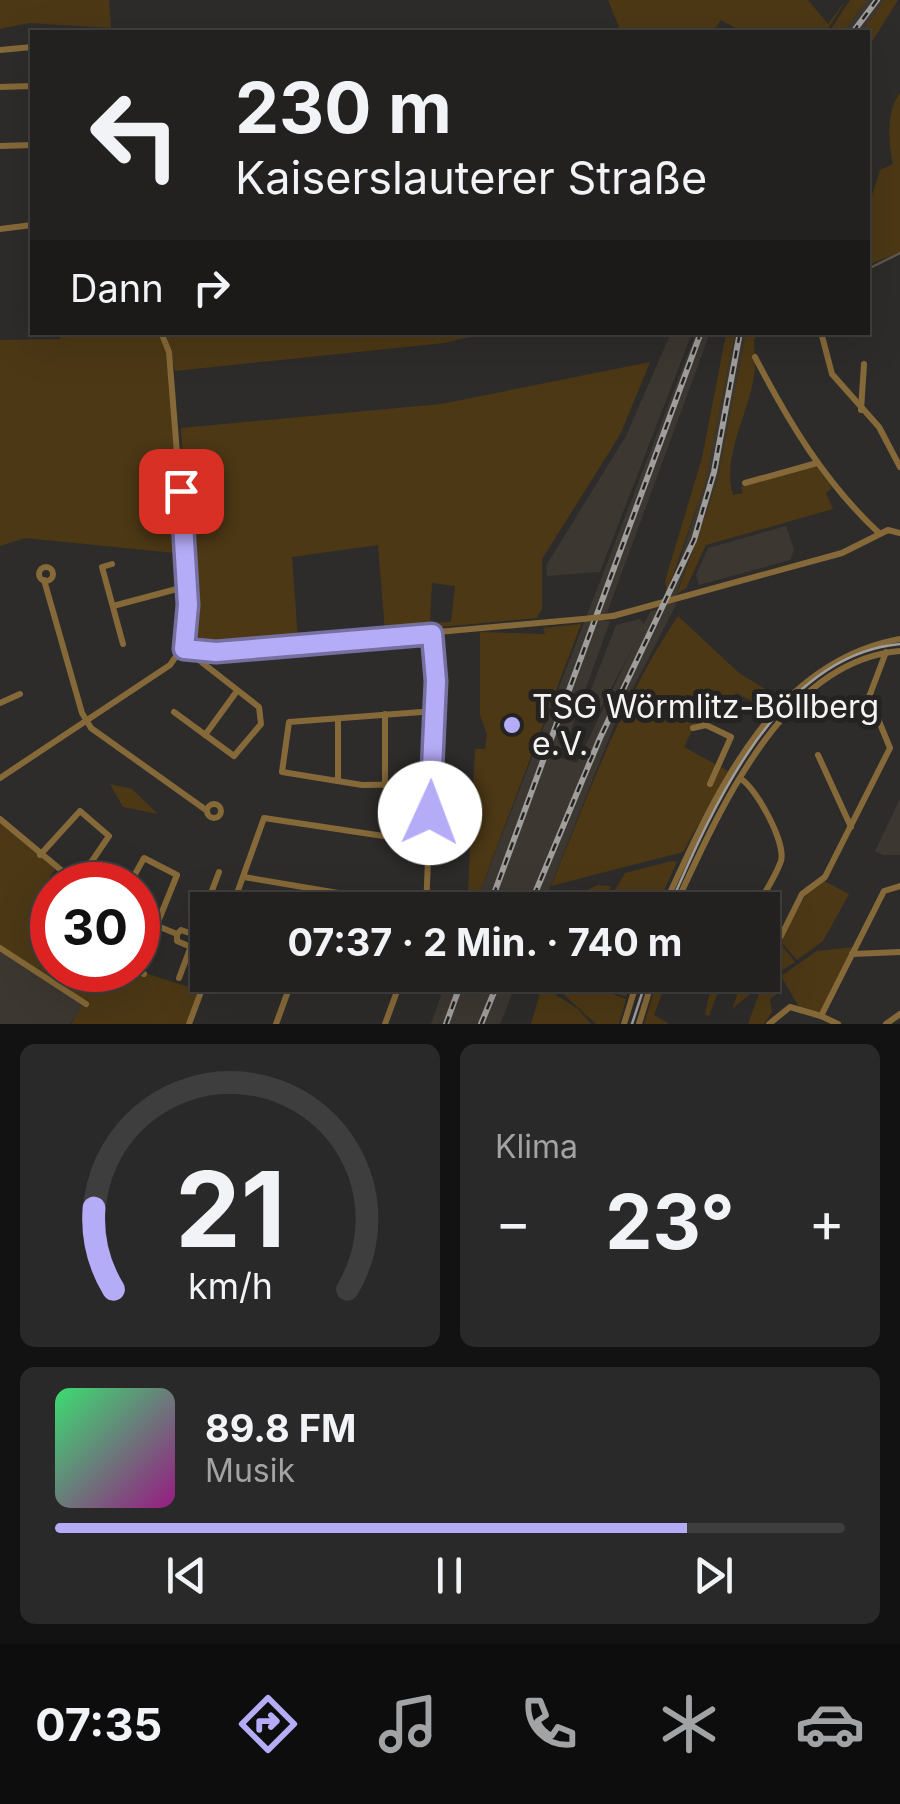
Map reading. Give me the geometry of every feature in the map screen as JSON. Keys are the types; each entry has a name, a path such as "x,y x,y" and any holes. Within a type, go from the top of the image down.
{"street":[{"path":"0,50 30,48"},
{"path":"0,86 30,86"},
{"path":"0,146 30,145"},
{"path":"0,229 30,225"},
{"path":"0,778 170,665 184,649 188,586 169,352 162,335"},
{"path":"822,335 832,374 878,427 900,467"},
{"path":"754,357 782,411 817,462 878,534"},
{"path":"862,410 864,364"},
{"path":"744,484 817,462"},
{"path":"184,649 216,652 613,616 846,551 900,522"},
{"path":"888,530 900,533"},
{"path":"112,564 102,567 123,644"},
{"path":"44,580 86,721 206,810"},
{"path":"113,606 188,586"},
{"path":"428,892 434,711 432,634"},
{"path":"671,892 730,772 816,672 850,651 900,639"},
{"path":"174,712 234,756 260,728 259,707 184,649"},
{"path":"681,892 713,825 777,726 819,683 861,656 900,651"},
{"path":"780,936 802,894 825,877 890,748 868,696 886,652"},
{"path":"205,735 237,691"},
{"path":"0,703 20,694"},
{"path":"432,784 384,786 282,772 286,724 434,711"},
{"path":"384,786 385,714"},
{"path":"338,719 338,781"},
{"path":"693,728 704,720 731,737 710,784"},
{"path":"818,755 851,826"},
{"path":"720,766 730,772"},
{"path":"741,779 757,793 782,849 781,860 764,892"},
{"path":"40,855 80,811 110,836 93,862"},
{"path":"238,892 264,818 430,843"},
{"path":"0,819 48,862"},
{"path":"160,866 177,875 160,916"},
{"path":"211,892 219,872"},
{"path":"244,877 324,892"},
{"path":"820,1016 884,891 900,886"},
{"path":"160,928 176,934"},
{"path":"176,934 182,930 190,933"},
{"path":"176,934 177,941 190,947"},
{"path":"0,948 86,1004"},
{"path":"180,978 190,950"},
{"path":"852,954 900,952"},
{"path":"188,1024 201,992"},
{"path":"276,1024 288,992"},
{"path":"385,1024 396,992"},
{"path":"624,1024 634,992"},
{"path":"639,1024 649,992"},
{"path":"769,1024 790,1007 838,1024"},
{"path":"886,1024 900,1014"}],"shaded area":[{"path":"0,0 109,0 111,28 29,23 0,29"},
{"path":"608,0 808,0 828,24 846,0 827,30 738,30 721,20 714,30 620,30"},
{"path":"850,0 867,0 844,30 830,30"},
{"path":"867,0 884,0 863,30 844,30"},
{"path":"884,0 898,0 870,45 870,30 863,30"},
{"path":"900,93 900,252 870,264 870,202 880,170 893,164 889,127"},
{"path":"60,335 165,338 185,554 25,538 0,546 0,340 60,339"},
{"path":"166,335 478,335 445,343 175,371"},
{"path":"670,335 691,335 600,572 547,576 546,566 626,436"},
{"path":"695,335 709,335 604,621 610,621 561,758 577,763 635,643 595,719 582,713 616,625 640,619 644,624 650,612 659,609 680,559 705,484 735,335 746,335 717,482 673,603 677,603 616,721 548,892 480,892"},
{"path":"726,335 735,335 705,484 667,592 665,581 702,458"},
{"path":"746,335 756,335 754,379 731,463 733,495 743,493 741,487 816,466 832,488 826,493 833,509 706,545 686,588 677,594 717,482"},
{"path":"650,362 620,435 542,559 542,609 537,618 385,632 378,545 292,557 298,639 193,649 181,428 441,404","holes":["432,583 455,586 451,622 430,623"]},
{"path":"786,526 794,550 790,560 699,585 696,575 708,548"},
{"path":"678,616 739,673 777,696 769,710 736,693 729,704 709,695 684,747 728,771 683,852 551,886 623,713"},
{"name":"TSG Wörmlitz-Böllberg e.V.","path":"581,624 480,892 468,892 475,749 485,749 487,734 480,715 480,632 545,634 543,628"},
{"path":"110,784 132,789 158,814 123,807"},
{"path":"900,799 900,855 883,855 875,851"},
{"path":"0,819 47,862 30,862 30,966 0,948"},
{"path":"677,862 663,892 614,892 625,873"},
{"path":"824,881 849,894 823,941 797,960 780,941 807,893"},
{"path":"598,885 611,886 609,892 583,892"},
{"path":"780,943 795,962 780,972"},
{"path":"0,946 30,968 30,992 64,992 83,1006 70,1024 0,1024"},
{"path":"855,947 821,1016 799,1007 781,976 817,951"},
{"path":"160,978 190,987 190,992 201,992 188,1024 71,1024 89,995 85,1000 72,992 160,992"},
{"path":"442,992 513,992 500,1024 431,1024"},
{"path":"540,992 551,992 578,1009 591,1024 531,1024"},
{"path":"561,992 608,992 626,999 619,1024 596,1024"},
{"path":"654,992 663,992 654,1015 669,1024 644,1024"},
{"path":"710,992 718,992 709,1016 705,1014"},
{"path":"738,992 753,992 732,1009"},
{"path":"780,992 770,999 772,1012 764,1024 748,1024 759,994"}],"waterway":[{"path":"870,268 900,253"}],"tram line":[{"path":"676,892 728,785 784,707 818,676 856,655 900,644"},
{"path":"632,1024 642,992"}],"railway":[{"path":"854,30 877,0"},
{"path":"495,892 700,335"},
{"path":"536,892 600,738 694,540 714,472 739,335"},
{"path":"446,1024 458,992"},
{"path":"481,1024 494,992"}],"place":[{"name":"TSG Wörmlitz-Böllberg e.V.","path":"512,725"}],"route":[{"path":"181,491 188,605 184,649 216,652 432,634 436,681 430,813"}]}
